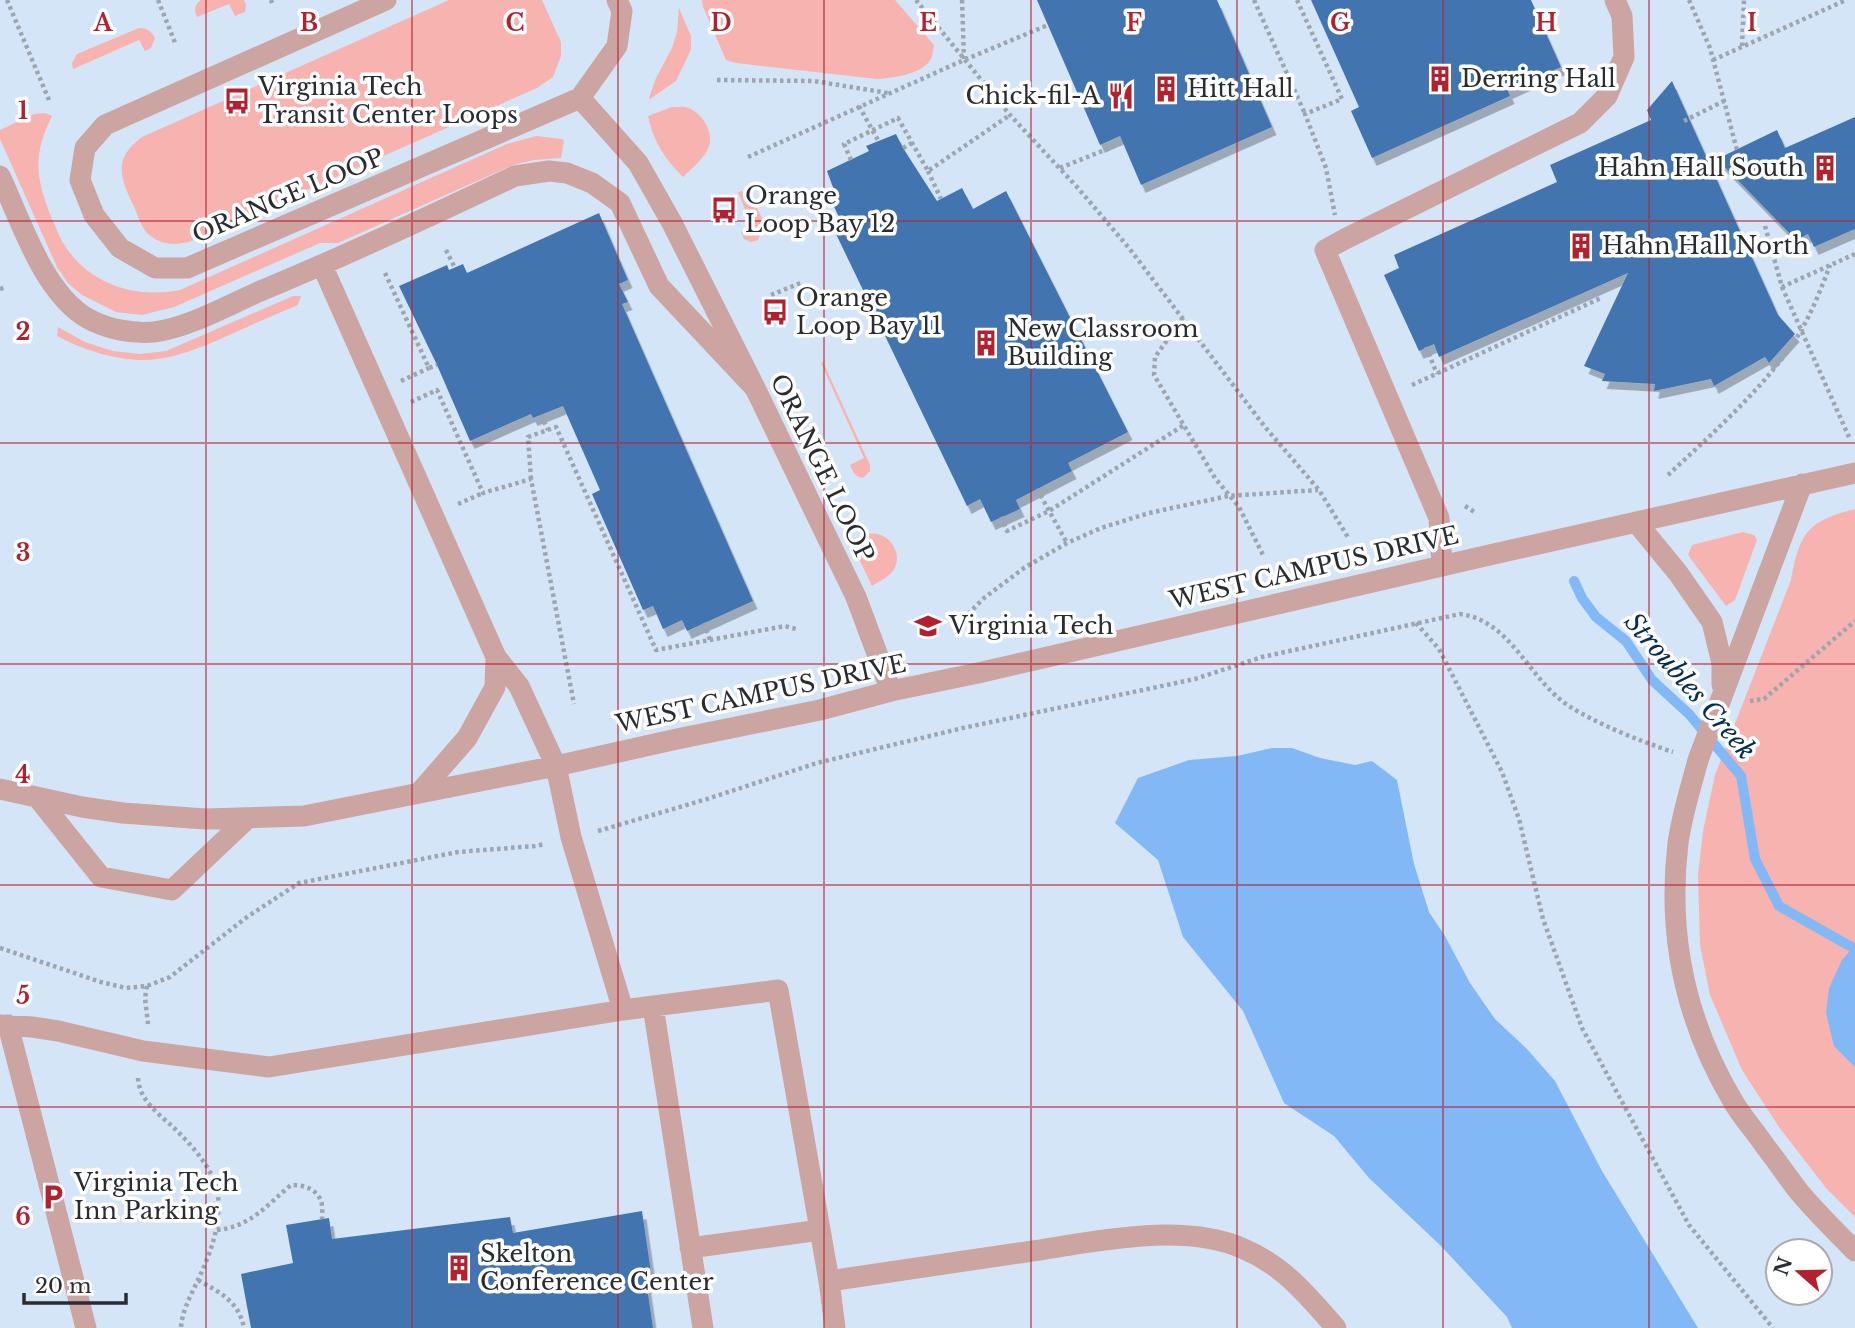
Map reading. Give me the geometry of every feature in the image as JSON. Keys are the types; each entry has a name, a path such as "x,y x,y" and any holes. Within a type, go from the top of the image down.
{"street":[{"name":"ORANGE LOOP","path":"386,0 105,125 85,148 80,180 94,215 120,248 155,268 187,268 580,99 638,163 672,223 856,597 891,691"},
{"path":"580,99 617,46 622,11 617,0"},
{"path":"1442,566 1439,518 1325,250 1580,123 1607,96 1624,57 1622,16 1615,0"},
{"path":"0,176 40,264 51,285 62,298 89,320 117,330 153,332 183,324 322,265 515,176 549,171 567,173 592,183 620,203 660,286 755,388"},
{"path":"322,265 496,657 519,686 556,766 571,837 623,1010"},
{"name":"WEST CAMPUS DRIVE","path":"0,789 123,813 205,819 304,816 820,710 891,691 1855,473"},
{"path":"1802,484 1699,760 1686,802 1678,841 1676,924 1682,976 1697,1029 1735,1105 1800,1192 1855,1251"},
{"path":"1636,522 1678,573 1712,622 1722,663 1721,700"},
{"path":"420,792 467,738 495,687 496,657"},
{"path":"37,797 101,877 172,890 248,818"},
{"path":"86,1328 4,1025 58,1031 143,1051 269,1067 623,1010 778,990 835,1328"},
{"path":"653,1006 703,1328"},
{"path":"690,1248 820,1230"},
{"path":"829,1281 1121,1239 1179,1234 1215,1239 1234,1245 1276,1266 1301,1287 1336,1328"}],"path":[{"path":"7,0 49,100"},
{"path":"158,0 176,45"},
{"path":"916,0 1010,115 1129,248 1265,427 1319,490 1349,539"},
{"path":"961,0 964,60"},
{"path":"1254,0 1305,114"},
{"path":"1297,0 1342,99"},
{"path":"1689,0 1710,48 1738,154"},
{"path":"1741,47 1744,0"},
{"path":"1713,60 1846,0"},
{"path":"748,156 1048,25"},
{"path":"717,80 814,81 889,93"},
{"path":"1684,121 1724,102"},
{"path":"859,106 879,142"},
{"path":"928,172 1010,115"},
{"path":"851,160 844,144 898,118 941,199"},
{"path":"902,148 912,143"},
{"path":"1060,168 1122,143"},
{"path":"1765,226 1782,287 1849,437"},
{"path":"446,250 454,268"},
{"path":"1782,287 1855,254"},
{"path":"1668,475 1724,422 1769,374 1801,331 1830,265"},
{"path":"385,273 429,368"},
{"path":"771,295 803,282"},
{"path":"0,289 6,287"},
{"path":"1408,387 1601,298"},
{"path":"1183,317 1155,356 1154,375 1215,478 1239,507 1264,556"},
{"path":"1426,347 1437,374"},
{"path":"400,382 437,365"},
{"path":"410,402 437,390 483,493"},
{"path":"541,415 548,430"},
{"path":"1001,517 1007,531 1049,511 1184,425"},
{"path":"574,704 531,479 528,437 556,427 656,650 785,626 796,629"},
{"path":"456,505 483,493 531,479"},
{"path":"1037,489 1067,543"},
{"path":"968,614 984,598 1024,568 1067,543 1101,528 1149,513 1228,496 1319,490"},
{"path":"0,948 101,982 126,988 146,986 170,977 247,917 299,883 458,852 536,846 604,830 817,762 963,728 1195,680 1262,657 1460,614 1472,615 1507,638 1544,686 1568,706 1601,723 1699,760"},
{"path":"1721,700 1764,699 1855,621"},
{"path":"1416,623 1439,649 1503,772 1519,819 1543,919 1582,1028 1689,1225 1773,1328"},
{"path":"704,624 710,640"},
{"path":"146,986 147,1032"},
{"path":"138,1071 137,1082 143,1098 207,1165 215,1180 219,1204 217,1230 187,1302 181,1328"},
{"path":"217,1230 232,1228 255,1217 291,1185 312,1189 322,1201 322,1220"},
{"path":"198,1280 231,1300 238,1310 244,1328"}],"shaded area":[{"name":"Virginia Tech","path":"0,0 1855,0 1855,1328 0,1328"},
{"path":"201,0 244,0 245,12 235,16 229,4 197,17 195,8"},
{"path":"449,0 542,0 561,42 561,56 553,77 537,88 189,242 165,243 146,232 126,188 122,170 126,154 142,137"},
{"path":"702,0 895,0 934,45 932,57 916,71 877,79 736,63 726,60"},
{"path":"679,8 691,36 691,49 676,81 650,99 656,78 672,48 677,32"},
{"path":"139,28 148,30 155,38 151,48 145,51 139,40 73,69 72,63 77,54"},
{"path":"672,107 685,107 694,111 706,124 710,135 705,155 683,177 661,149 648,116"},
{"path":"45,113 52,116 41,143 38,168 42,192 63,243 73,257 99,278 130,290 146,292 180,290 507,144 536,136 564,141 561,158 513,165 338,243 320,243 174,307 142,315 116,312 82,295 68,283 57,267 0,139 0,130 34,114"},
{"path":"738,192 750,194 765,224 758,240 751,242 744,239 741,232 752,227"},
{"path":"293,296 301,296 298,305 205,346 157,359 134,360 111,356 88,350 57,336 58,327 85,342 113,351 140,354 166,351"},
{"path":"823,362 870,465 870,471 863,478 853,472 850,465 864,458 821,363"},
{"path":"1855,509 1855,1217 1826,1188 1779,1127 1742,1070 1710,995 1700,945 1698,875 1703,831 1715,775 1791,580 1798,551 1808,531 1816,524"},
{"path":"1743,532 1754,535 1757,540 1735,600 1726,606 1688,555 1692,545"},
{"path":"866,534 876,534 888,539 897,558 892,572 872,586 850,540"}],"water":[{"path":"1272,748 1292,748 1320,758 1355,765 1372,761 1397,780 1414,864 1429,912 1470,983 1495,1019 1527,1049 1555,1081 1602,1171 1698,1328 1512,1328 1507,1317 1441,1246 1369,1178 1334,1136 1284,1103 1243,1011 1183,937 1158,860 1115,823 1138,778 1189,760 1237,756"},
{"path":"1855,945 1855,1067 1834,1046 1826,1013 1829,988 1842,960"}],"building":[{"name":"Hitt Hall","path":"1037,0 1217,0 1272,127 1141,185 1120,136 1100,145"},
{"name":"Derring Hall","path":"1311,0 1531,0 1561,67 1508,91 1510,96 1372,158 1351,111 1359,107"},
{"name":"Hahn Hall North","path":"1672,81 1778,315 1795,334 1769,363 1765,357 1714,386 1711,379 1654,391 1655,384 1602,381 1605,374 1584,366 1628,273 1439,357 1434,344 1419,351 1384,275 1399,268 1394,255 1557,182 1550,165 1651,120 1647,110"},
{"name":"Hahn Hall South","path":"1855,117 1855,229 1814,247 1808,234 1796,240 1717,159 1777,130 1785,148"},
{"name":"New Classroom Building","path":"896,134 937,201 962,188 973,209 1006,191 1128,432 1068,463 1072,471 1016,500 1020,509 991,522 980,499 967,506 836,234 845,230 829,196 835,193 827,171 869,151 866,146"},
{"path":"599,213 628,280 619,284 628,302 622,304 753,601 687,631 682,620 663,629 653,606 643,610 592,494 600,490 563,406 533,418 531,414 470,441 399,286 447,265 449,270 463,264 467,273"},
{"name":"Skelton Conference Center","path":"642,1211 652,1279 646,1280 653,1328 251,1328 241,1274 293,1263 286,1225 329,1218 332,1239 510,1217 513,1233"}],"waterway":[{"name":"Stroubles Creek","path":"1574,581 1596,617 1626,641 1652,680 1689,714 1741,776 1755,859 1779,906 1855,949"}],"place":[{"name":"Derring Hall","path":"1440,79"},
{"name":"Hitt Hall","path":"1166,89"},
{"name":"Chick-fil-A","path":"1121,96"},
{"name":"Virginia Tech Transit Center Loops","path":"237,101"},
{"name":"Hahn Hall South","path":"1825,168"},
{"name":"Orange Loop Bay 12","path":"724,210"},
{"name":"Hahn Hall North","path":"1581,246"},
{"name":"Orange Loop Bay 11","path":"775,312"},
{"name":"New Classroom Building","path":"986,343"},
{"name":"Virginia Tech","path":"928,626"},
{"name":"Virginia Tech Inn Parking","path":"53,1197"},
{"name":"Skelton Conference Center","path":"459,1268"}]}
